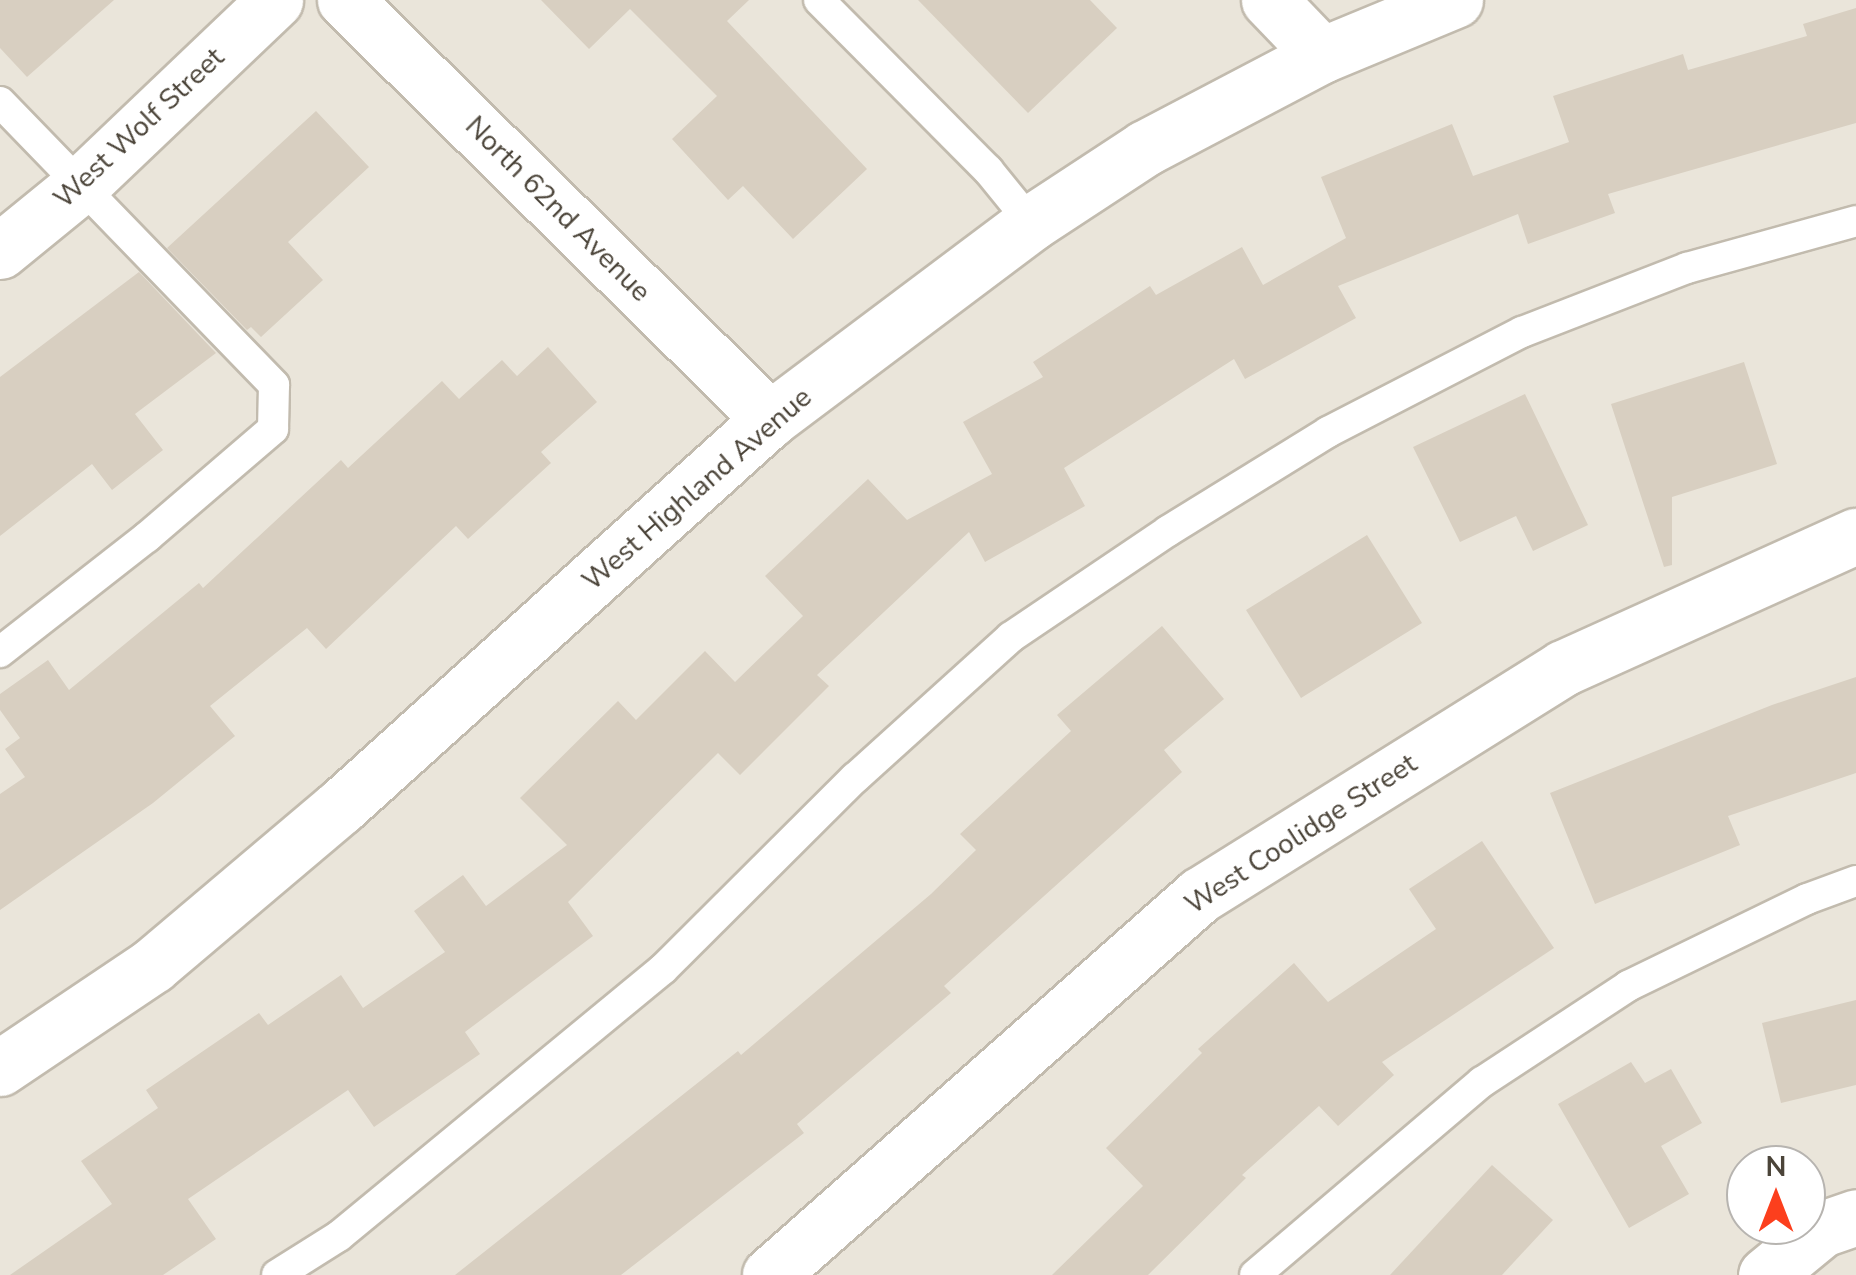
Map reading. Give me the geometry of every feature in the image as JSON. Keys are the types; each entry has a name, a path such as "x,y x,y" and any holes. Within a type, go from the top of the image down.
{"street":[{"name":"West Wolf Street","path":"0,252 82,185 275,0"},
{"name":"North 62nd Avenue","path":"345,0 770,418"},
{"path":"1269,0 1322,56"},
{"name":"West Highland Avenue","path":"0,1068 153,965 340,807 770,418 1031,223 1145,148 1322,56 1455,0"},
{"name":"West Coolidge Street","path":"770,1275 1200,895 1562,668 1856,536"},
{"path":"1766,1275 1822,1228 1856,1217"}],"lane":[{"path":"819,0 988,170 1031,223"},
{"path":"0,102 274,385 274,428 146,537 0,652"},
{"path":"277,1275 339,1236 662,969 855,778 1011,637 1121,563 1328,432 1522,332 1687,268 1856,220"},
{"path":"1254,1275 1482,1082 1628,986 1807,899 1856,882"}],"shaded area":[{"path":"0,0 1856,0 1856,1275 0,1275"}],"building":[{"path":"0,0 114,0 27,77 0,48"},
{"path":"541,0 749,0 727,21 867,169 793,239 743,186 728,200 672,139 717,96 630,9 589,49"},
{"path":"918,0 1090,0 1117,28 1028,113"},
{"path":"1856,8 1856,123 1608,194 1615,213 1528,244 1518,214 1338,286 1356,318 1245,379 1234,359 1064,468 1085,506 985,562 969,532 817,675 829,686 740,775 718,753 568,902 593,936 465,1032 480,1054 374,1127 348,1090 188,1199 216,1239 163,1275 10,1275 112,1204 81,1161 158,1108 146,1090 259,1013 268,1025 341,975 363,1008 445,952 414,911 463,875 486,906 567,845 520,798 618,701 636,720 705,651 735,682 803,616 765,576 868,479 907,520 992,474 963,422 1043,377 1033,362 1150,286 1156,295 1242,247 1263,285 1346,238 1321,177 1452,124 1473,176 1569,142 1553,96 1683,54 1688,70 1807,36 1803,24"},
{"path":"316,111 369,167 288,242 323,280 261,337 251,327 247,330 167,248"},
{"path":"139,272 216,353 135,414 163,450 112,490 92,464 0,536 0,377"},
{"path":"548,347 597,402 541,452 551,463 468,539 456,526 326,649 307,628 210,706 235,736 153,803 0,910 0,794 25,777 5,749 20,738 0,710 0,694 48,660 69,690 199,583 203,588 341,460 348,468 442,381 459,399 502,360 517,376"},
{"path":"1744,362 1777,464 1672,497 1672,565 1664,567 1611,404"},
{"path":"1525,394 1588,525 1533,551 1516,516 1460,542 1413,447"},
{"path":"1367,535 1422,623 1301,698 1246,610"},
{"path":"1162,626 1224,699 1164,750 1182,772 944,986 951,993 797,1124 804,1133 621,1275 455,1275 738,1051 741,1055 931,894 976,850 960,834 1071,731 1057,715"},
{"path":"1856,677 1856,773 1728,816 1740,845 1595,904 1550,793 1772,705"},
{"path":"1482,841 1554,948 1382,1062 1394,1075 1338,1126 1319,1106 1242,1175 1246,1178 1148,1275 1052,1275 1143,1186 1106,1148 1202,1053 1198,1049 1294,963 1328,1002 1436,929 1409,889"},
{"path":"1856,1000 1856,1085 1781,1103 1762,1023"},
{"path":"1631,1062 1645,1083 1671,1069 1702,1123 1661,1146 1689,1194 1629,1228 1558,1104"},
{"path":"1492,1165 1553,1220 1502,1275 1390,1275"}]}
